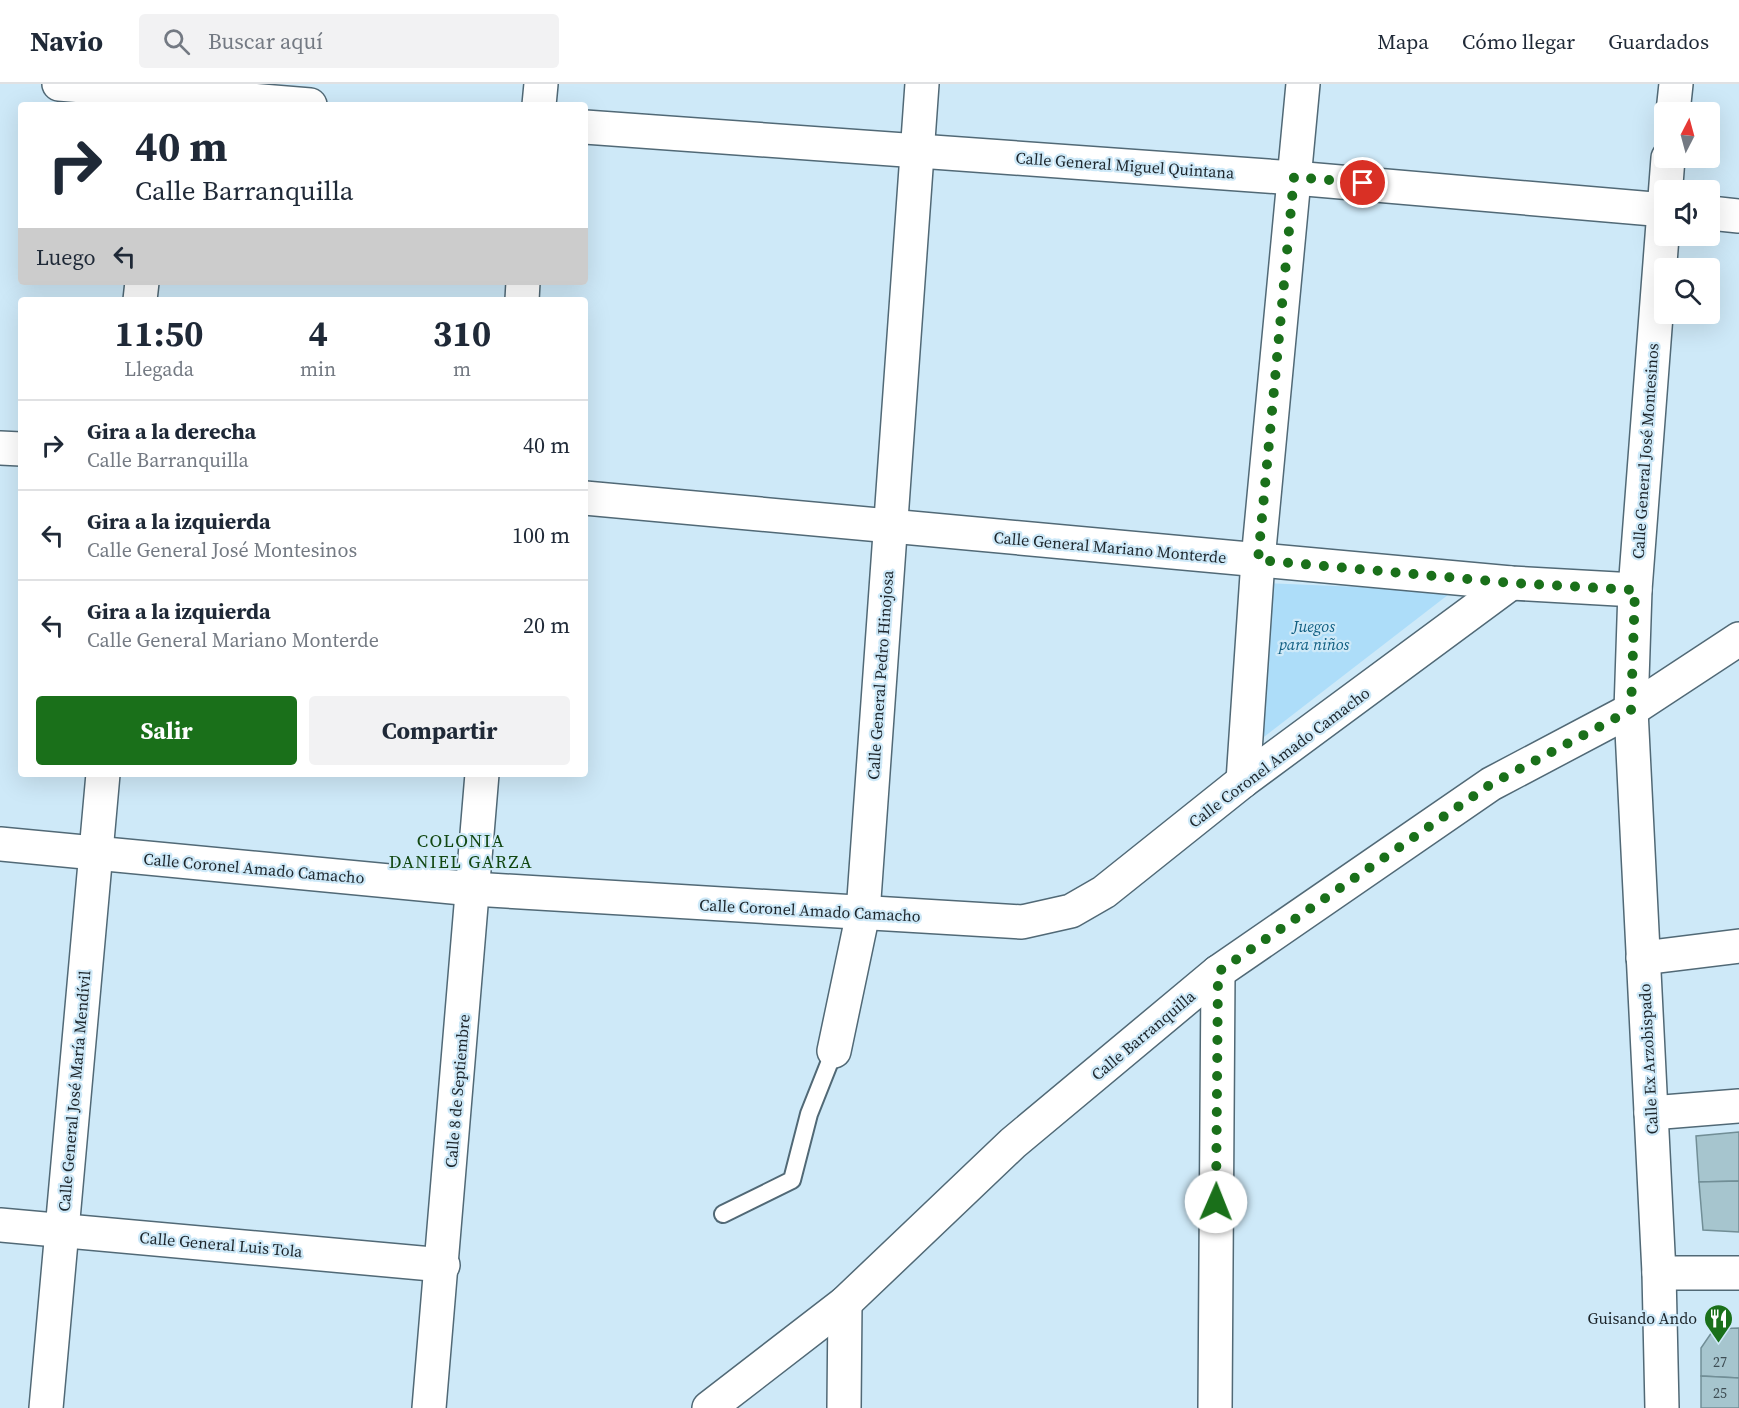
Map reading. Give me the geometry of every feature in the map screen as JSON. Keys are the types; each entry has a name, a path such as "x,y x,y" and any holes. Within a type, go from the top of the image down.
{"street":[{"path":"59,84 268,102"},
{"path":"539,102 541,84"},
{"name":"Calle General Pedro Hinojosa","path":"834,1051 863,913 922,84"},
{"path":"1243,782 1258,560 1303,84"},
{"path":"1674,102 1676,84"},
{"name":"Calle General Miguel Quintana","path":"588,126 1294,177 1654,208"},
{"path":"1720,214 1739,216"},
{"name":"Calle General José Montesinos","path":"1631,710 1635,590 1661,246"},
{"path":"0,448 18,449"},
{"name":"Calle General Mariano Monterde","path":"588,498 1512,583 1635,590"},
{"name":"Calle Coronel Amado Camacho","path":"0,844 473,890 1022,922 1071,911 1104,892 1243,782 1512,583"},
{"name":"Calle Barranquilla","path":"709,1408 845,1304 1013,1143 1218,972 1491,784 1631,710 1739,639"},
{"name":"Calle Ex Arzobispado","path":"1631,710 1659,1273 1662,1408"},
{"name":"Calle General José María Mendívil","path":"46,1408 103,777"},
{"name":"Calle 8 de Septiembre","path":"429,1408 482,777"},
{"path":"1643,958 1739,946"},
{"path":"1215,1408 1218,972"},
{"path":"1651,1113 1739,1106"},
{"name":"Calle General Luis Tola","path":"0,1225 442,1264"},
{"path":"1659,1273 1739,1273"},
{"path":"844,1408 845,1304"}],"lane":[{"name":"Calle General Pedro Hinojosa","path":"723,1214 792,1180 809,1114 834,1051"}],"green space":[{"name":"Juegos para niños","path":"1267,583 1453,591 1256,743"}],"building":[{"path":"1739,1132 1739,1181 1699,1182 1696,1136"},
{"path":"1739,1181 1739,1232 1703,1230 1699,1182"},
{"path":"1739,1328 1739,1378 1701,1376 1701,1348 1714,1329"},
{"path":"1701,1376 1739,1378 1739,1408 1701,1408"}],"place":[{"name":"Guisando Ando","path":"1718,1344"}],"district":[{"name":"COLONIA DANIEL GARZA","path":"461,850"}],"route":[{"path":"1216,1202 1218,972 1491,784 1631,710 1635,590 1512,583 1258,560 1294,177 1363,183"}]}
